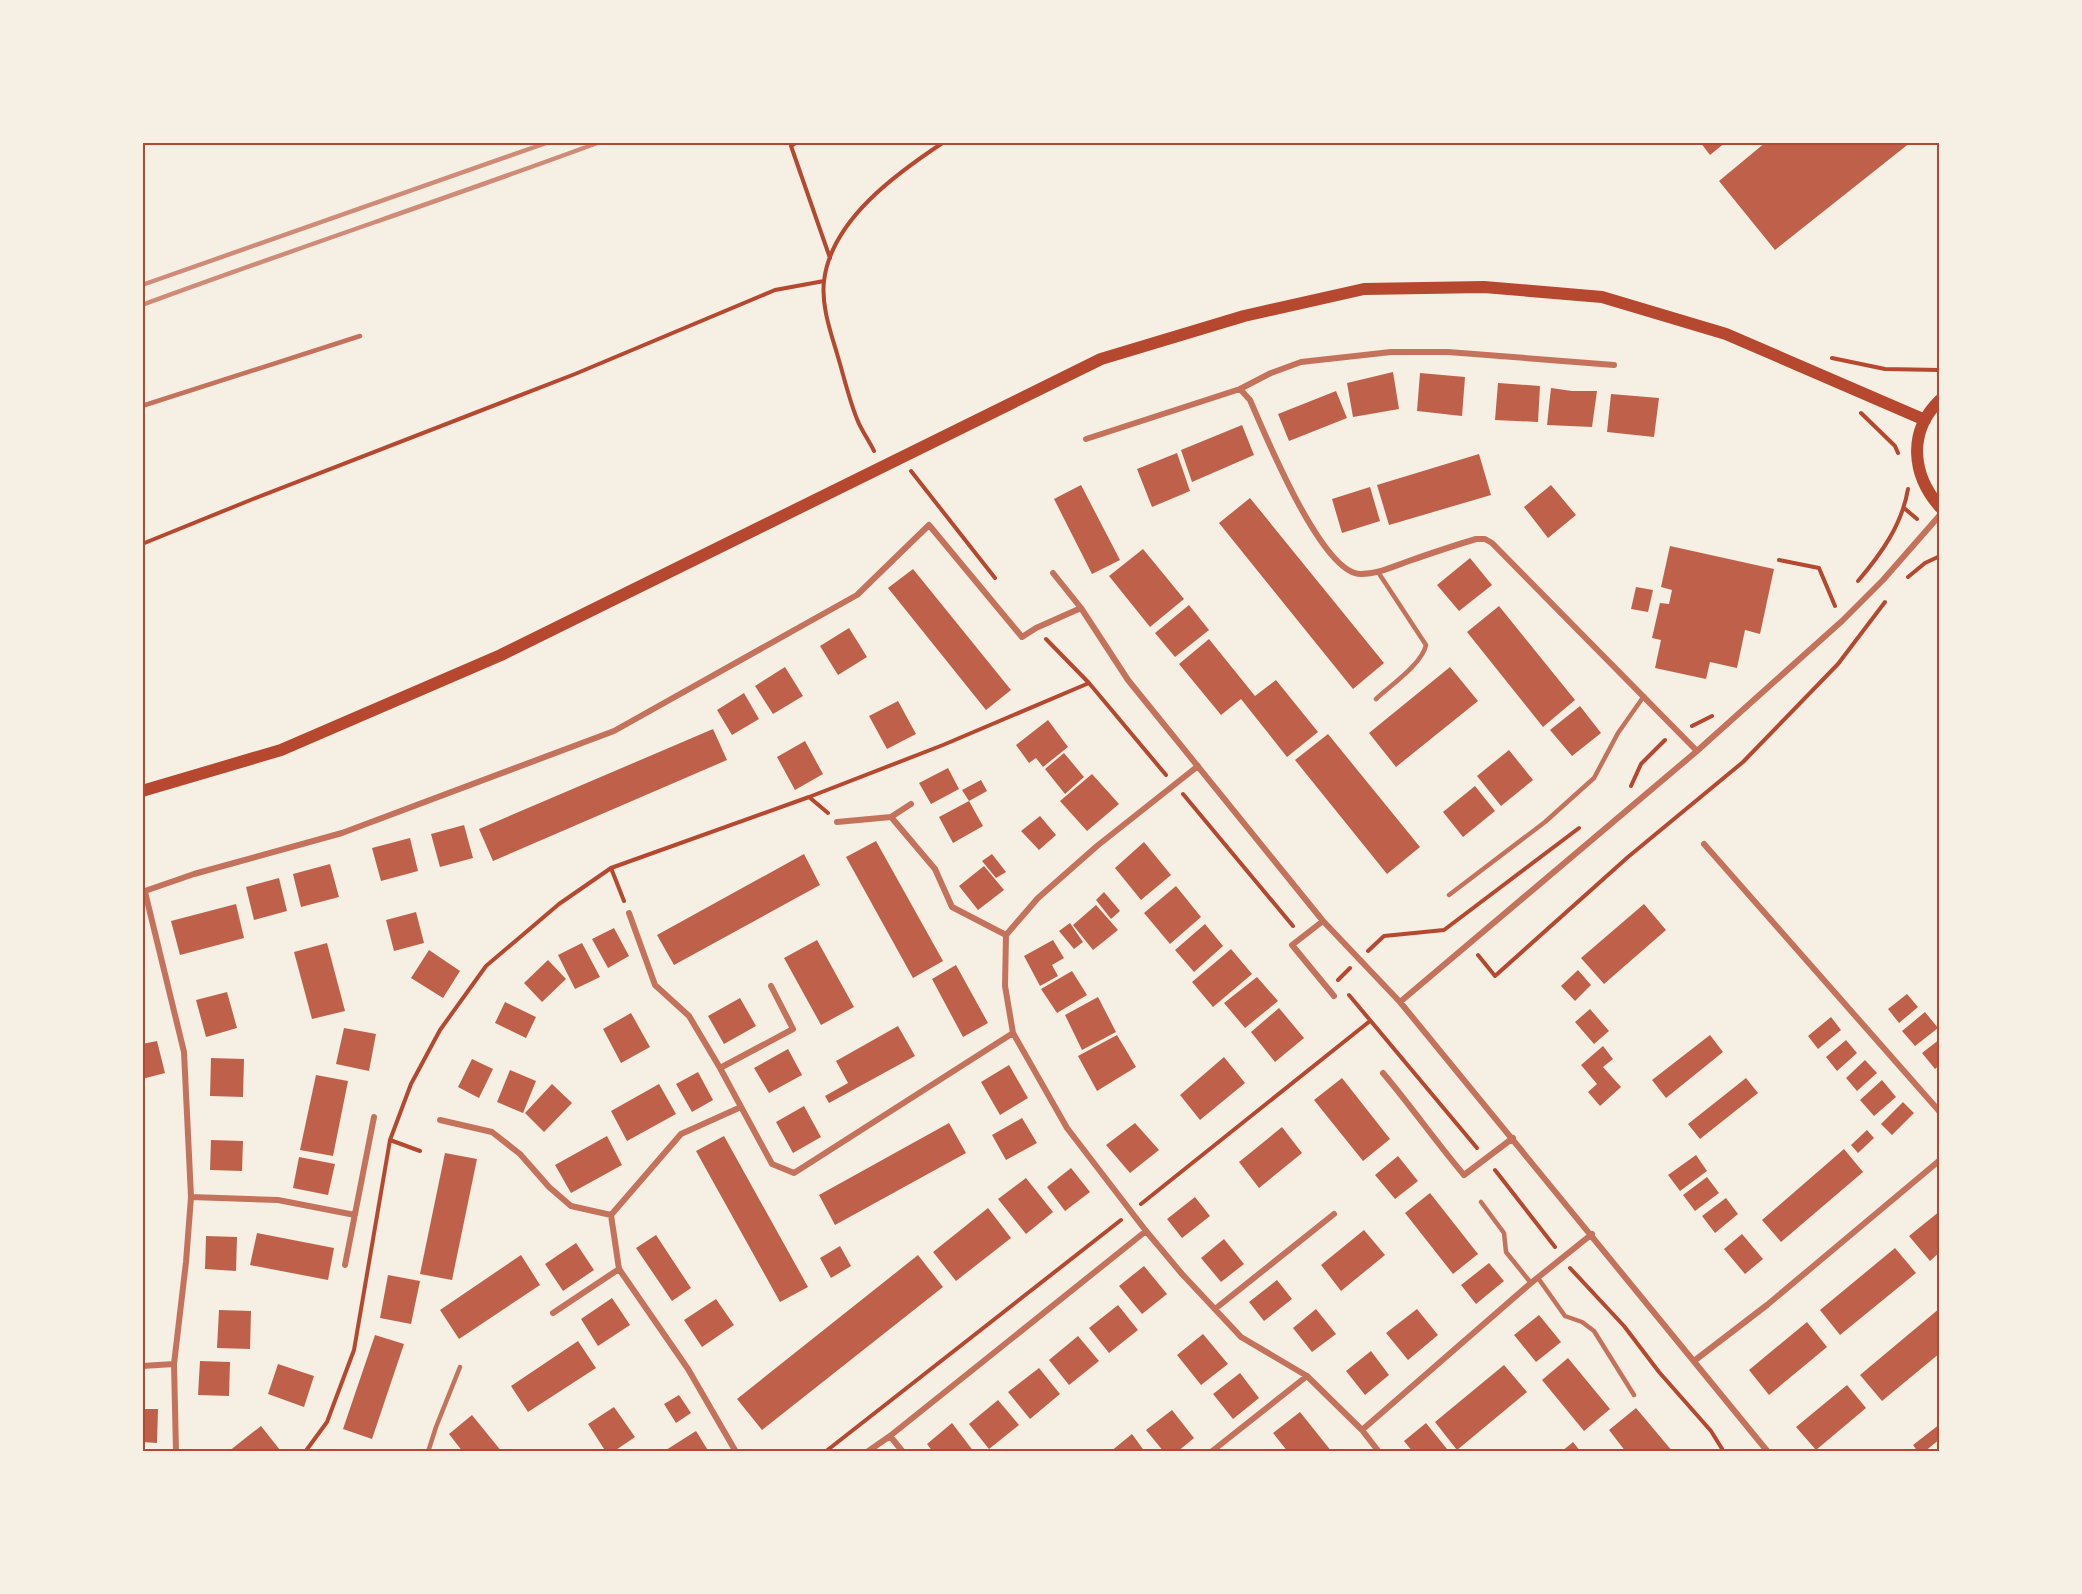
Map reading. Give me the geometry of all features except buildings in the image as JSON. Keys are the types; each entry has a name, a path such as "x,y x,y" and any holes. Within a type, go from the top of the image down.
{"main road":[{"path":"142,791 281,750 501,655 1101,359 1244,316 1364,289 1484,287 1602,297 1726,334 1924,420"},
{"path":"1940,400 1924,420 1916,449 1918,472 1928,494 1940,507"}],"street":[{"path":"1086,439 1240,389 1271,373 1301,362 1391,352 1448,352 1614,365"},
{"path":"1240,389 1250,400 1294,498 1330,553 1346,568 1359,574 1378,572 1476,539 1485,539 1492,543 1697,751"},
{"path":"1400,1002 1697,751 1842,621 1940,515"},
{"path":"176,1452 174,1364 191,1197 184,1052 144,892 194,874 342,833 614,731 857,595 929,525 1022,637 1036,628 1081,608"},
{"path":"1053,573 1081,608 1128,680 1323,921 1400,1002 1768,1452"},
{"path":"1198,766 1097,846 1038,898 1006,935 1005,986 1013,1033 1067,1128 1146,1231 1215,1310 1241,1337 1307,1376 1362,1430 1379,1452"},
{"path":"837,822 891,817 911,804"},
{"path":"891,817 935,869 952,908 1006,935"},
{"path":"1704,844 1940,1112"},
{"path":"629,913 655,985 689,1016 772,1164 794,1173 1013,1033"},
{"path":"1323,921 1292,945 1334,996"},
{"path":"720,1068 793,1029 771,986"},
{"path":"1383,1073 1464,1175 1513,1138"},
{"path":"610,1215 681,1134 741,1107"},
{"path":"345,1265 374,1117"},
{"path":"440,1120 492,1132 519,1154 549,1187 571,1206 610,1215"},
{"path":"1694,1361 1767,1305 1940,1160"},
{"path":"191,1197 278,1200 355,1215"},
{"path":"1215,1310 1334,1214"},
{"path":"610,1215 619,1269 688,1369 736,1452"},
{"path":"867,1452 1146,1231"},
{"path":"1362,1430 1592,1234"},
{"path":"553,1314 619,1269"},
{"path":"142,1366 174,1364"},
{"path":"1211,1452 1307,1376"},
{"path":"890,1436 903,1452"}],"lane":[{"path":"142,406 360,336"},
{"path":"1376,699 1417,662 1424,653 1426,645 1378,572"},
{"path":"1449,895 1545,822 1594,778 1618,734 1644,696"},
{"path":"1481,1202 1504,1233 1506,1252 1532,1283"},
{"path":"1538,1278 1565,1316 1582,1322 1594,1331 1634,1395"},
{"path":"428,1452 460,1367"}],"path":[{"path":"797,142 791,146 830,259"},
{"path":"882,468 857,418 825,311 824,280 842,231 860,209 914,162 944,142"},
{"path":"142,544 574,374 775,290 824,280"},
{"path":"1814,372 1827,357 1885,369 1940,370"},
{"path":"1856,409 1895,446 1901,462"},
{"path":"901,458 1000,583"},
{"path":"1851,588 1895,530 1905,507 1908,488 1906,479"},
{"path":"1904,580 1925,563 1940,556"},
{"path":"1779,560 1819,568 1835,606"},
{"path":"1827,614 1843,597"},
{"path":"1453,923 1495,976 1628,857 1743,762 1838,664 1886,600"},
{"path":"1036,628 1089,683 1173,786 1198,812 1302,937"},
{"path":"304,1452 327,1422 354,1350 390,1140 411,1084 440,1029 486,966 559,904 610,868 943,746 1089,683"},
{"path":"1628,791 1641,764 1676,729 1689,727 1720,712"},
{"path":"809,797 837,822"},
{"path":"1337,981 1384,936 1444,930 1582,826"},
{"path":"610,868 629,913"},
{"path":"1330,972 1485,1159 1575,1275 1624,1326 1659,1372 1711,1431 1724,1452"},
{"path":"825,1452 1133,1212 1370,1021"},
{"path":"390,1140 420,1151"}],"railway":[{"path":"142,285 549,142"},
{"path":"142,305 600,142"}]}
